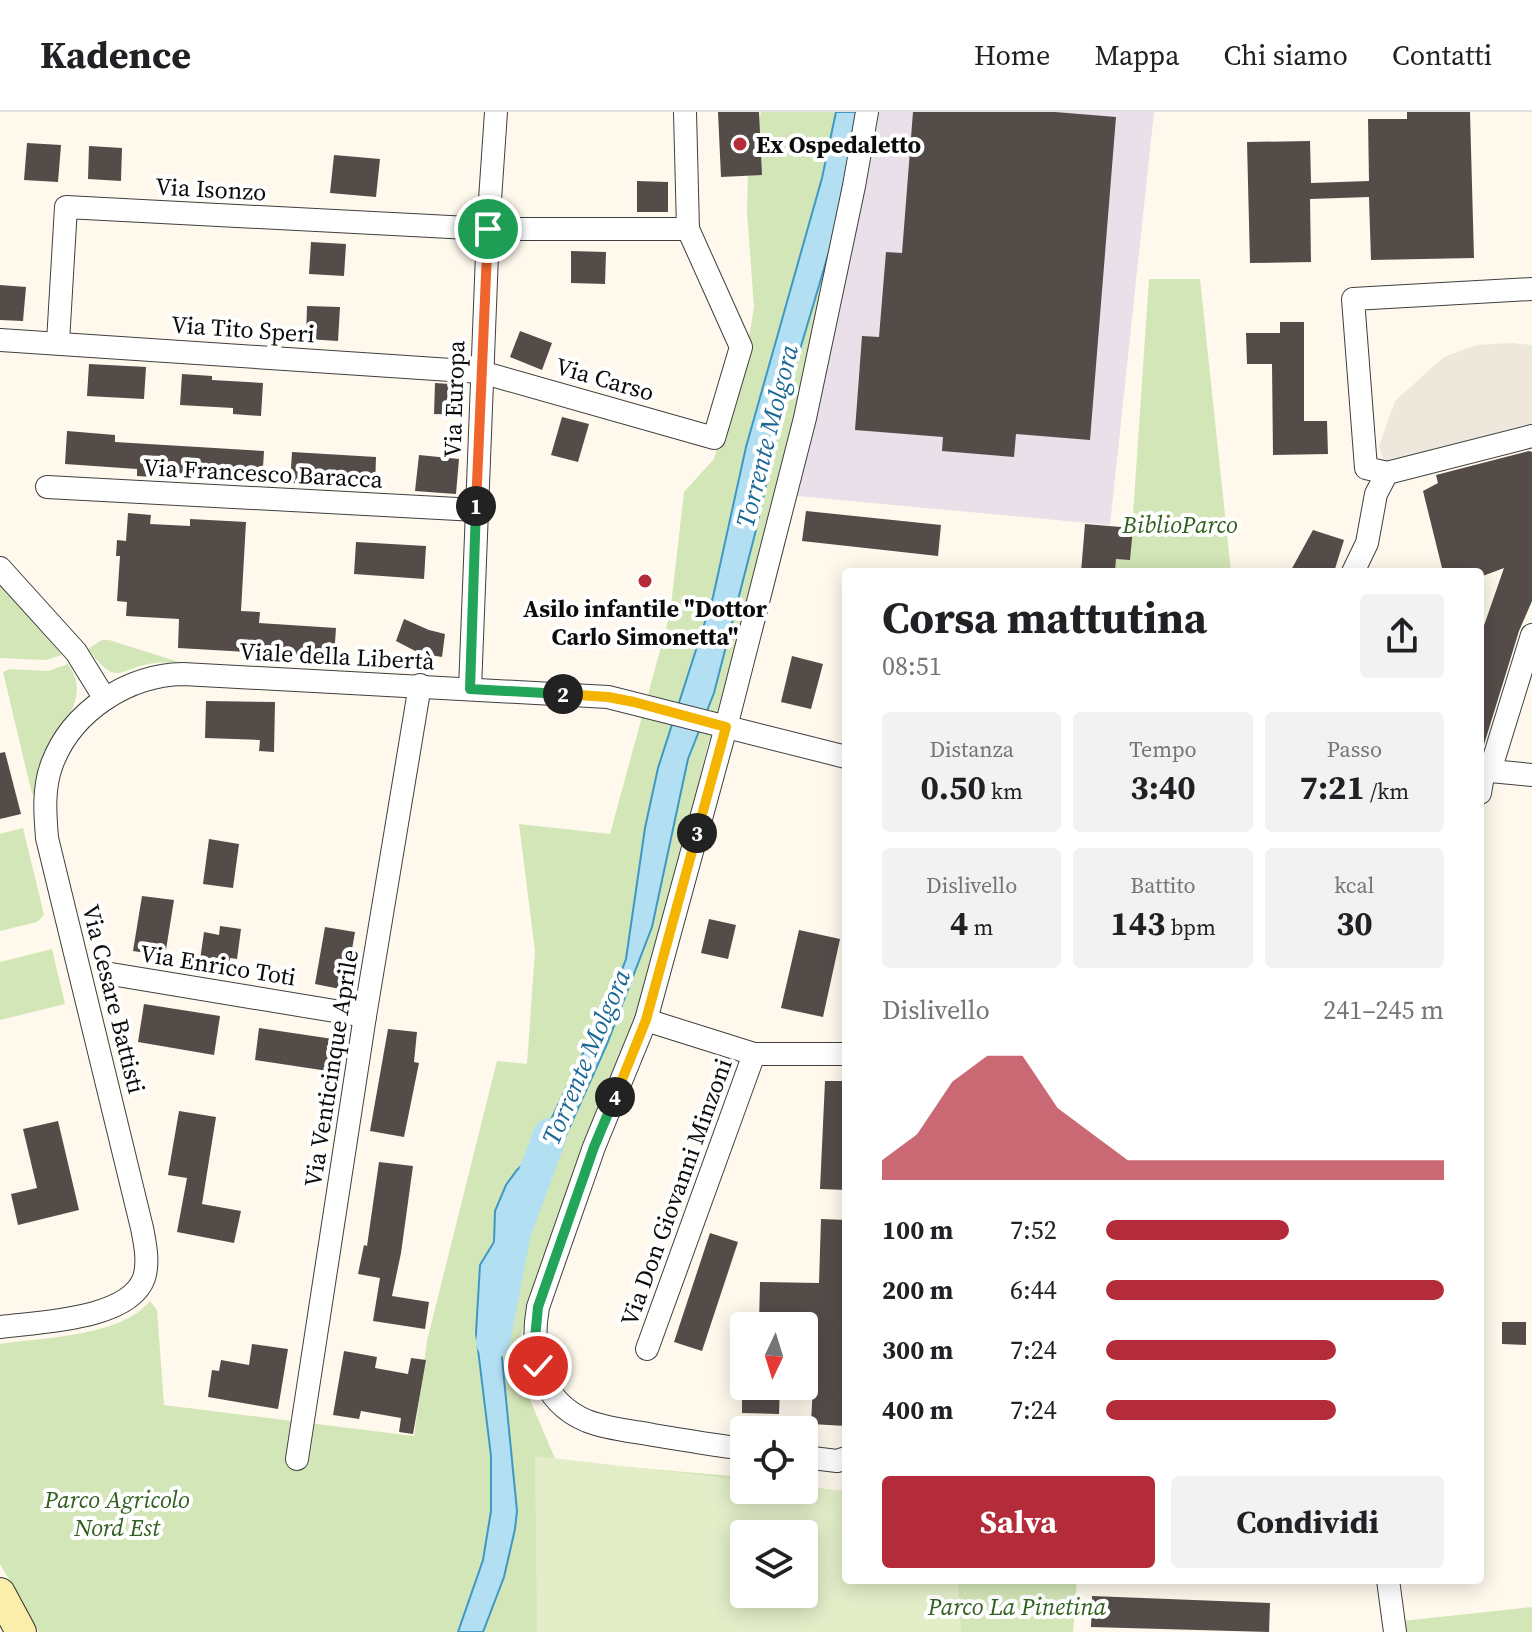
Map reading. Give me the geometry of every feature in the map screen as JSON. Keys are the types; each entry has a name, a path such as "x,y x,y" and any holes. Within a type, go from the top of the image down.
{"street":[{"name":"Via Europa","path":"470,689 481,372 496,112"},
{"path":"488,229 688,229 685,112"},
{"path":"730,1447 616,1429 573,1413 548,1387 538,1366 534,1349 538,1307 594,1147 646,1020 718,725 805,418 867,112"},
{"name":"Via Isonzo","path":"58,342 66,207 488,229"},
{"name":"Via Carso","path":"481,372 714,438 741,347 688,229"},
{"path":"1532,289 1353,299 1366,468 1387,473 1532,436"},
{"name":"Via Tito Speri","path":"0,340 481,372"},
{"path":"1355,568 1367,543 1376,494 1387,473"},
{"name":"Via Francesco Baracca","path":"47,487 476,510"},
{"path":"0,568 76,652 105,699"},
{"path":"1532,635 1485,770 1532,775"},
{"name":"Viale della Libertà","path":"205,675 608,697 842,756"},
{"name":"Via Cesare Battisti","path":"1,1327 108,1309 133,1294 146,1273 142,1228 47,838 46,787 52,763 91,708 153,678 205,675"},
{"name":"Via Venticinque Aprile","path":"297,1459 420,685"},
{"name":"Via Enrico Toti","path":"111,974 365,1016"},
{"path":"646,1020 754,1054 842,1054"},
{"name":"Via Don Giovanni Minzoni","path":"647,1349 754,1054"},
{"path":"818,1459 842,1459"},
{"path":"1389,1584 1395,1632"},
{"path":"0,1593 21,1632"}],"shaded area":[{"path":"879,112 1154,112 1110,525 797,496"},
{"path":"1477,345 1532,345 1532,436 1387,473 1379,446 1395,401 1444,357"}],"green space":[{"name":"Parco Agricolo Nord Est","path":"761,112 867,112 727,702 708,744 647,999 519,1340 522,1381 556,1461 730,1476 730,1504 818,1504 818,1488 838,1491 842,1584 1077,1584 1073,1632 39,1632 0,1564 0,1344 101,1329 137,1313 150,1301 157,1310 164,1405 414,1436 427,1341 497,1061 527,1064 535,951 519,824 610,834 670,614 684,492 714,459 750,332 754,307 747,212 748,170"},
{"name":"BiblioParco","path":"1149,279 1200,279 1231,568 1115,568 1116,559 1130,559"},
{"path":"0,583 62,655 46,660 0,658"},
{"path":"102,640 182,663 155,663 113,673 98,662 88,649"},
{"path":"68,664 75,677 75,701 43,757 32,794 3,672 10,669 48,671"},
{"path":"23,828 44,915 37,922 0,931 0,834"},
{"path":"52,949 65,1004 0,1020 0,962"},
{"path":"535,1456 730,1478 730,1504 818,1504 818,1488 842,1491 842,1584 958,1584 961,1632 537,1632"},
{"path":"1532,1607 1532,1632 1384,1632 1383,1623"}],"water":[{"name":"Torrente Molgora","path":"836,112 859,112 831,245 783,407 757,526 714,693 688,759 652,927 607,1044 558,1153 535,1175 523,1214 500,1257 500,1338 517,1511 515,1529 504,1577 483,1632 458,1632 483,1560 491,1511 491,1456 476,1333 480,1265 494,1242 495,1211 506,1185 535,1153 626,959 645,828 658,768 713,597 746,447 822,178"}],"building":[{"name":"Ex Ospedaletto","path":"718,112 759,112 762,175 721,177"},
{"path":"913,112 1055,112 1116,117 1090,440 1016,434 1014,457 942,451 943,437 855,430 862,336 879,337 886,252 902,253"},
{"path":"1407,112 1470,112 1474,258 1371,260 1369,197 1310,199 1311,262 1250,263 1247,142 1310,141 1311,183 1369,181 1368,119 1407,119"},
{"path":"27,143 61,145 58,182 24,180"},
{"path":"89,146 122,148 121,181 88,179"},
{"path":"334,155 380,159 376,197 330,193"},
{"path":"637,181 668,182 668,212 637,212"},
{"path":"311,242 346,244 344,276 309,274"},
{"path":"571,251 606,252 605,284 571,283"},
{"path":"0,285 26,287 23,321 0,320"},
{"path":"307,306 340,307 338,341 306,339"},
{"path":"1280,322 1304,322 1304,421 1327,421 1328,454 1273,455 1272,364 1247,364 1246,333 1280,333"},
{"path":"520,331 552,343 542,370 510,357"},
{"path":"89,364 146,367 144,399 87,396"},
{"path":"182,374 212,376 212,380 263,383 261,416 233,414 233,408 180,405"},
{"path":"435,383 465,385 464,415 434,414"},
{"path":"562,417 589,424 578,462 551,455"},
{"path":"67,431 115,435 115,442 264,451 262,484 137,476 137,469 65,464"},
{"path":"292,452 376,457 375,488 290,483"},
{"path":"1532,452 1532,601 1519,631 1484,745 1484,626 1504,568 1484,576 1484,568 1442,568 1423,491 1438,483 1436,475"},
{"path":"419,455 459,459 456,494 415,491"},
{"path":"806,511 941,525 938,556 802,541"},
{"path":"128,513 151,515 150,524 190,526 190,519 246,522 241,611 260,612 259,623 336,628 334,657 178,648 179,619 126,616 127,602 117,601 120,556 116,556 117,540 126,541"},
{"path":"1085,524 1133,528 1130,560 1116,559 1115,568 1081,568"},
{"path":"1313,530 1344,540 1335,568 1292,568"},
{"path":"356,542 426,546 424,579 354,574"},
{"path":"404,619 445,634 442,657 419,653 396,641"},
{"path":"792,656 823,664 811,709 781,702"},
{"path":"206,701 275,702 274,752 259,751 260,740 205,738"},
{"path":"5,752 21,814 0,819 0,753"},
{"path":"209,839 239,844 233,888 203,884"},
{"path":"142,896 174,900 165,956 133,951"},
{"path":"709,919 736,925 728,959 701,953"},
{"path":"220,926 241,929 237,959 230,958 228,972 199,967 204,932 219,935"},
{"path":"325,927 355,932 345,990 315,984"},
{"path":"799,930 840,939 823,1017 781,1008"},
{"path":"144,1004 220,1016 214,1055 138,1042"},
{"path":"259,1028 333,1039 328,1071 255,1060"},
{"path":"388,1029 417,1032 414,1062 419,1063 404,1137 370,1131"},
{"path":"825,1081 842,1081 842,1190 820,1189"},
{"path":"179,1111 216,1117 202,1204 241,1211 234,1243 177,1232 187,1178 168,1175"},
{"path":"58,1121 79,1210 18,1225 11,1194 37,1188 23,1129"},
{"path":"379,1162 413,1166 392,1296 429,1302 425,1329 373,1321 380,1278 358,1274 364,1245 367,1246"},
{"path":"821,1219 842,1220 842,1426 818,1424 818,1416 811,1416 812,1400 818,1400 818,1312 759,1312 760,1282 819,1283"},
{"path":"710,1233 738,1242 702,1351 674,1342"},
{"path":"1502,1322 1526,1322 1526,1345 1502,1344"},
{"path":"252,1344 288,1349 278,1409 208,1397 212,1370 219,1371 221,1360 249,1365"},
{"path":"344,1351 377,1357 375,1368 408,1374 411,1358 426,1360 413,1434 399,1432 401,1418 361,1411 359,1419 333,1415"},
{"path":"742,1400 780,1400 779,1414 742,1413"},
{"path":"1092,1596 1270,1603 1269,1632 1091,1627"}],"waterway":[{"name":"Torrente Molgora","path":"493,1342 514,1232 550,1135"}],"place":[{"name":"Ex Ospedaletto","path":"740,144"},
{"name":"Asilo infantile \"Dottor Carlo Simonetta\"","path":"645,581"}],"route":[{"path":"488,229 470,689 608,697 726,727 646,1020 594,1147 538,1307 534,1329 538,1366"}],"park label":[{"name":"Parco La Pinetina","path":"1017,1606"}]}
